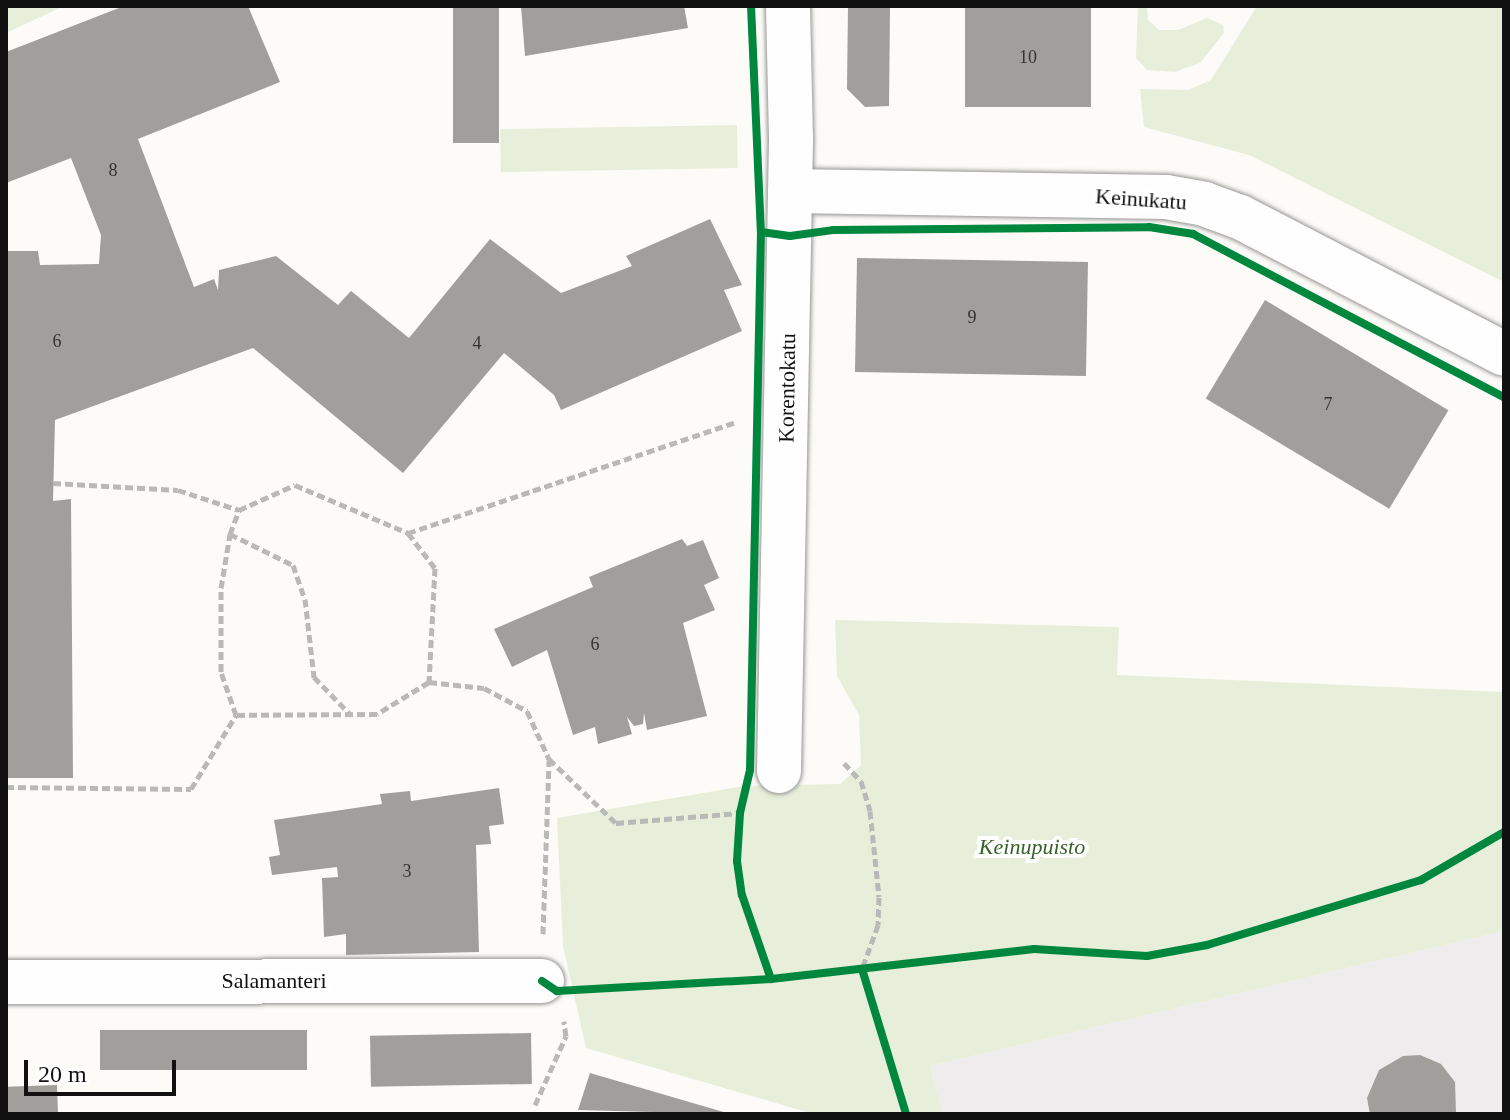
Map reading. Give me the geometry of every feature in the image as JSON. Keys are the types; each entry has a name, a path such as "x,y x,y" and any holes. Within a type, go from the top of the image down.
{"street":[{"name":"Korentokatu","path":"779,771 790,191 788,6"},
{"name":"Keinukatu","path":"790,191 1166,197 1204,204 1240,217 1504,354"},
{"name":"Salamanteri","path":"6,982 550,986"}],"path":[{"path":"408,533 786,402"},
{"path":"53,483 178,490 239,510 295,485 408,533 435,568 429,682"},
{"path":"236,715 221,672 221,588 230,534 239,510"},
{"path":"230,534 293,565 305,599 314,677 352,716"},
{"path":"236,715 377,714 429,682 484,688 527,711 549,759 616,823 740,813"},
{"path":"6,787 191,789 236,715"},
{"path":"535,1105 566,1036 550,986 549,759"},
{"path":"844,763 861,781 870,811 879,897 878,925 862,969 867,981"},
{"path":"739,825 743,799"},
{"path":"847,970 875,967"}],"shaded area":[{"path":"1504,931 1504,1114 943,1114 930,1066"}],"green space":[{"path":"6,6 64,6 6,33"},
{"path":"1138,6 1147,6 1148,20 1159,30 1178,30 1207,18 1223,25 1224,33 1200,63 1175,72 1147,70 1136,58"},
{"path":"1257,6 1504,6 1504,282 1249,155 1144,127 1140,89 1188,90 1211,80"},
{"path":"737,125 738,168 501,172 500,129"},
{"name":"Keinupuisto","path":"835,620 1119,627 1117,675 1504,692 1504,931 930,1066 943,1114 814,1114 586,1048 563,946 557,818 744,786 840,784 861,765 859,715 837,676"}],"building":[{"path":"124,6 248,6 280,82 138,139 194,287 214,279 218,290 219,270 276,256 338,305 351,291 409,338 490,239 561,293 632,266 626,256 710,219 742,285 724,290 742,331 561,410 554,395 504,353 403,473 253,348 55,420 53,501 71,499 73,778 6,778 6,251 38,251 40,265 99,264 101,235 71,158 6,183 6,52"},
{"path":"453,6 499,6 499,143 453,143"},
{"path":"521,6 684,6 688,28 525,56"},
{"path":"848,6 890,6 889,106 865,107 847,89"},
{"path":"965,6 1091,6 1091,107 965,107"},
{"path":"857,258 1088,262 1086,376 855,372"},
{"path":"1265,300 1448,410 1389,509 1206,399"},
{"path":"682,539 687,546 703,540 719,578 704,585 715,610 683,623 707,716 647,730 644,713 643,724 634,726 627,717 632,734 598,744 595,727 573,735 547,650 512,667 494,629 593,587 589,577"},
{"path":"499,788 504,824 489,826 491,844 476,845 479,952 346,955 346,934 324,937 322,878 338,877 337,867 272,875 269,857 280,855 274,820 382,804 380,794 410,791 411,801"},
{"path":"100,1030 307,1030 307,1070 100,1070"},
{"path":"531,1033 532,1084 371,1087 370,1036"},
{"path":"1420,1055 1441,1064 1455,1082 1456,1114 1370,1114 1367,1098 1379,1070 1403,1056"},
{"path":"590,1073 727,1113 727,1114 578,1110"},
{"path":"57,1085 58,1114 7,1114 6,1087"}],"cycle path":[{"path":"751,6 761,232 790,236 833,230 1149,227 1193,234 1504,397"},
{"path":"761,232 750,770 740,813 737,861 742,895 771,979"},
{"path":"542,981 557,991 771,979 1034,949 1147,956 1207,945 1421,880 1504,832"},
{"path":"862,969 906,1114"}]}
